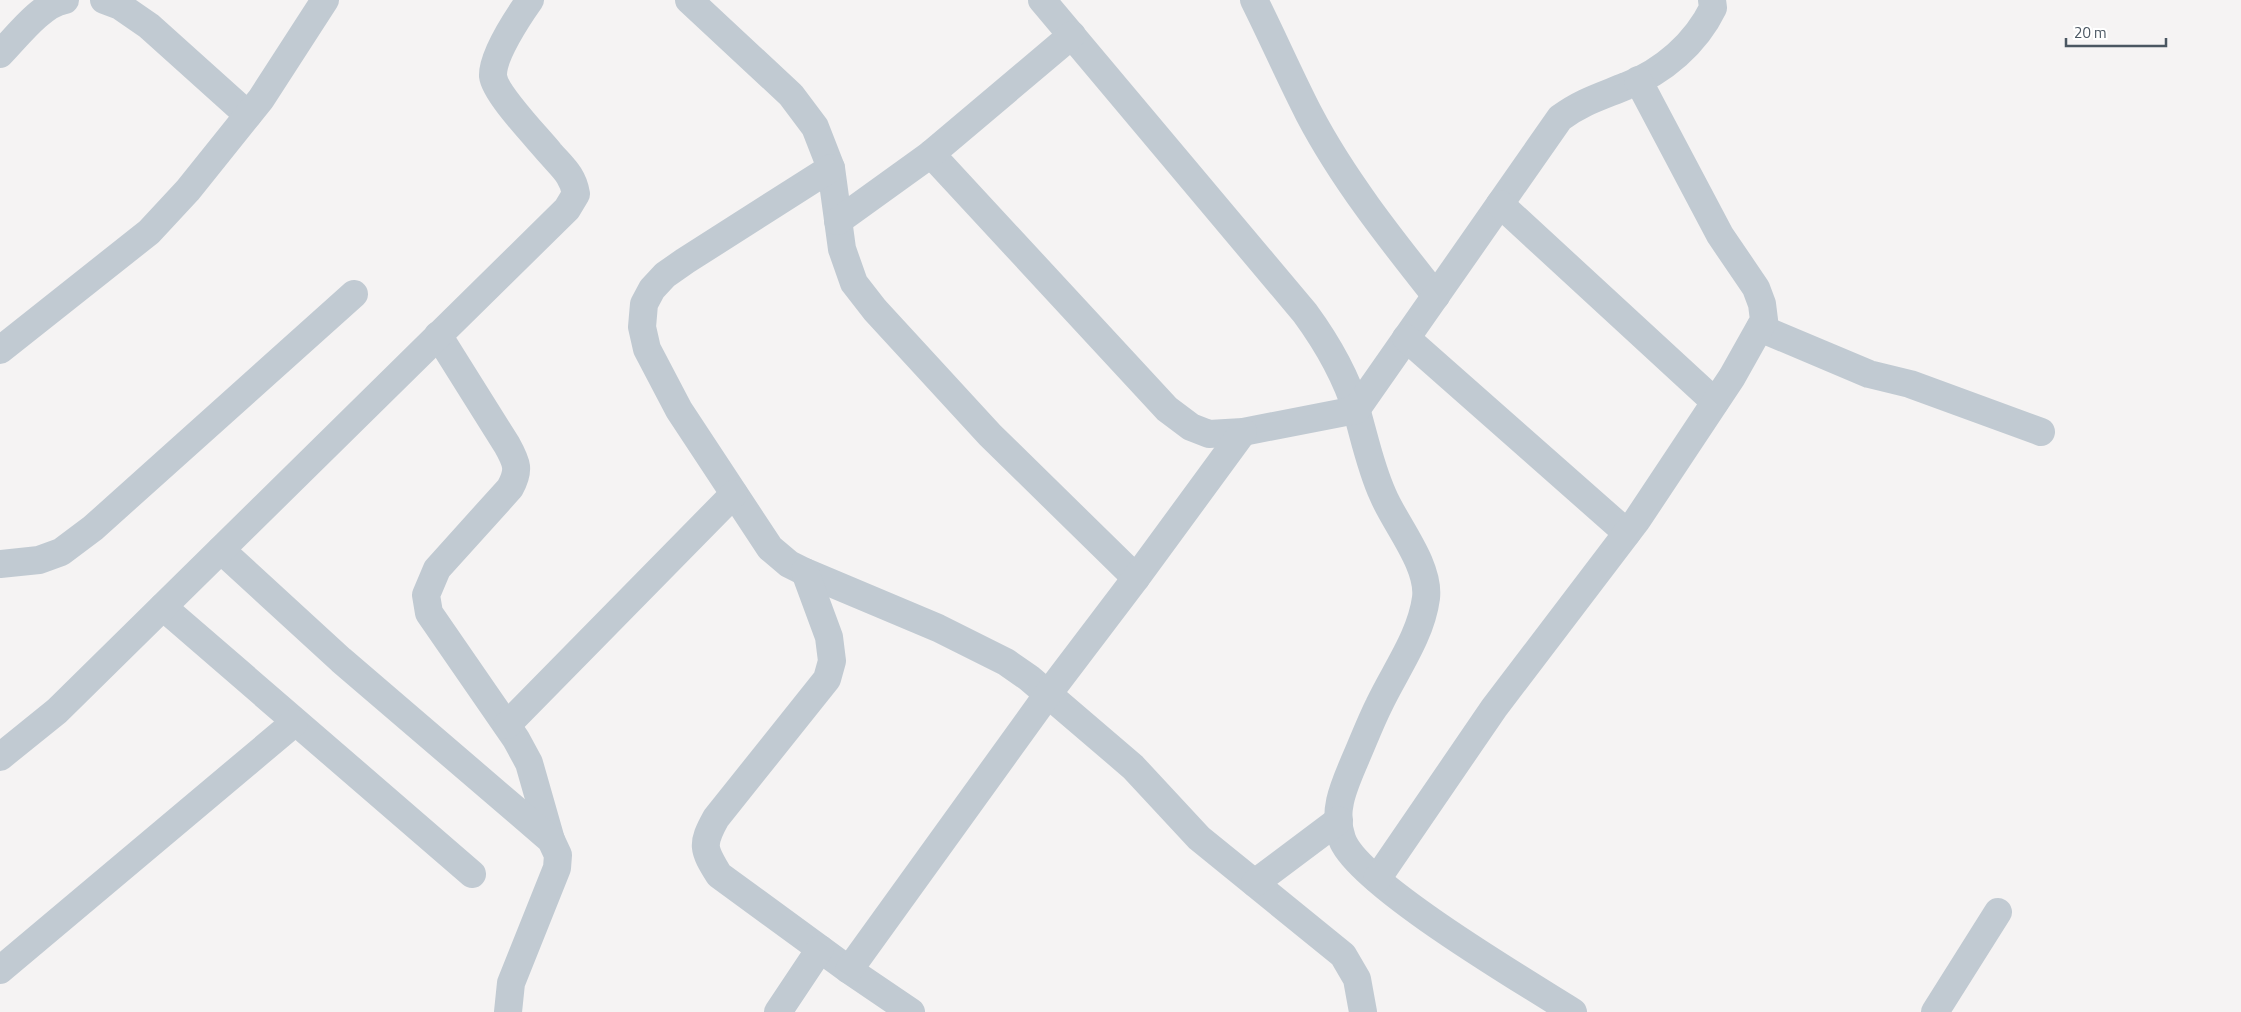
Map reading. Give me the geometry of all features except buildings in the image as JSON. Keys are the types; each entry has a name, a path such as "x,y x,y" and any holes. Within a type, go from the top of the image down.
{"street":[{"path":"0,54 39,14 64,0"},
{"path":"104,0 120,6 149,26 248,115"},
{"path":"0,350 149,232 188,190 248,115 325,0"},
{"path":"0,757 57,711 566,209 576,194 574,180 519,116 500,91 493,76 495,61 530,0"},
{"path":"689,0 790,95 815,127 831,168 842,249 854,283 874,310 990,436 1136,578"},
{"path":"1042,0 1305,312 1330,348 1356,410 1382,494 1409,542 1422,574 1426,596 1419,625 1377,708 1338,803 1338,820 1342,840 1352,857 1411,907 1573,1012"},
{"path":"1254,0 1310,115 1334,156 1394,243 1436,296"},
{"path":"931,154 1167,409 1191,426 1209,434 1243,432 1356,410 1560,118 1575,106 1628,86 1650,74 1686,47 1698,35 1716,3"},
{"path":"838,221 931,154 1072,35"},
{"path":"1377,879 1494,708 1627,533 1715,402 1764,320 1762,304 1756,288 1720,235 1638,80"},
{"path":"831,168 665,275 652,289 644,304 642,328 648,349 679,410 770,548 789,564 938,628 1006,662 1029,678 1133,767 1199,838 1343,955 1357,979 1363,1012"},
{"path":"1500,204 1715,402"},
{"path":"0,564 39,560 61,552 93,528 354,294"},
{"path":"1760,328 1869,374 1910,384 2041,432"},
{"path":"438,335 508,445 515,460 517,475 510,488 437,569 426,595 430,613 507,725 528,763 558,855 557,868 511,983 508,1012"},
{"path":"1406,338 1627,533"},
{"path":"848,970 1048,694 1243,432"},
{"path":"507,725 734,494"},
{"path":"221,550 340,660 552,840"},
{"path":"805,572 829,637 832,662 827,679 716,818 706,836 706,854 719,875 848,970 911,1012"},
{"path":"162,607 294,723 472,874"},
{"path":"0,970 294,723"},
{"path":"1255,883 1338,820"},
{"path":"1935,1012 1998,912"},
{"path":"778,1012 820,949"}]}
